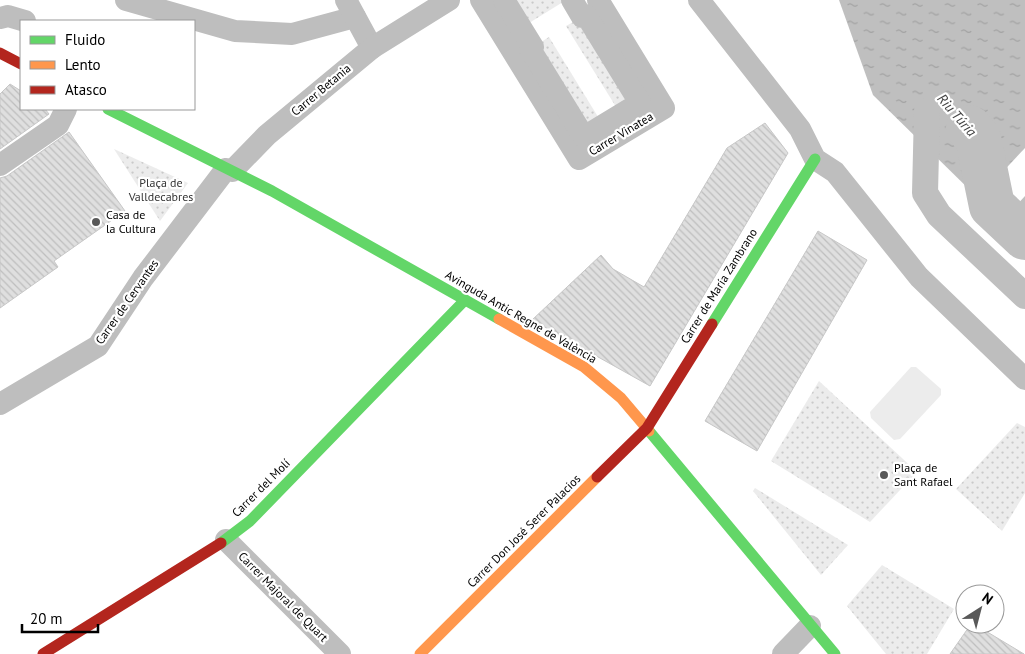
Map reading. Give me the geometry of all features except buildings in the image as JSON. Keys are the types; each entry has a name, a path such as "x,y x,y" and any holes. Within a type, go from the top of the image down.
{"street":[{"path":"126,0 236,31 292,34 350,8 372,48 449,0"},
{"name":"Carrer Vinatea","path":"481,0 579,159 664,108 598,0"},
{"path":"504,0 533,47 530,48 584,137 640,103 586,14 582,17 572,0"},
{"path":"699,0 800,129 815,159 835,172 919,277 1025,379"},
{"path":"0,18 8,16 22,20"},
{"name":"Carrer Betania","path":"229,170 267,135 372,48"},
{"path":"0,53 20,63"},
{"path":"0,165 58,125 66,110"},
{"name":"Avinguda Antic Regne de València","path":"110,110 272,191 584,367 622,398 835,654"},
{"name":"Carrer de María Zambrano","path":"647,428 815,159"},
{"name":"Carrer de Cervantes","path":"0,404 98,346 143,278 229,170"},
{"name":"Carrer del Molí","path":"43,654 226,540 250,521 464,300"},
{"name":"Carrer Don José Serer Palacios","path":"420,654 647,428"},
{"name":"Carrer Majoral de Quart","path":"226,540 340,654"},
{"path":"782,654 810,626"}],"green space":[{"path":"504,0 562,0 563,2 521,28"},
{"path":"586,15 640,103 621,115 566,26"},
{"path":"549,37 603,125 584,137 530,49"},
{"name":"Plaça de Valldecabres","path":"114,149 188,183 160,221"},
{"path":"911,367 916,367 941,389 941,395 900,439 894,440 871,418 870,412"},
{"path":"819,381 917,472 870,522 771,461"},
{"path":"1017,423 1025,427 1025,493 1002,531 956,489"},
{"path":"755,488 848,545 821,575 753,491"},
{"path":"882,565 954,609 927,654 886,654 847,606"}],"water":[{"path":"839,0 1025,0 1025,148 978,198 873,95"},
{"path":"1025,196 1025,246 988,211 996,201 1015,217 1019,212 1014,208"}],"waterway":[{"path":"927,111 925,193 939,215 1025,296"},
{"name":"Riu Túria","path":"969,128 978,138 992,206 1025,237"}],"traffic: fast":[{"path":"110,110 272,191 499,319"},
{"path":"712,324 815,159"},
{"path":"221,543 250,521 465,300"},
{"path":"649,431 835,654"}],"traffic: slow":[{"path":"499,319 584,367 621,398 649,431"},
{"path":"420,654 597,477"}],"traffic: jam":[{"path":"0,53 20,63"},
{"path":"597,477 647,428 712,324"},
{"path":"43,654 221,543"}],"place":[{"name":"Casa de la Cultura","path":"96,222"},
{"name":"Plaça de Sant Rafael","path":"884,475"}]}
